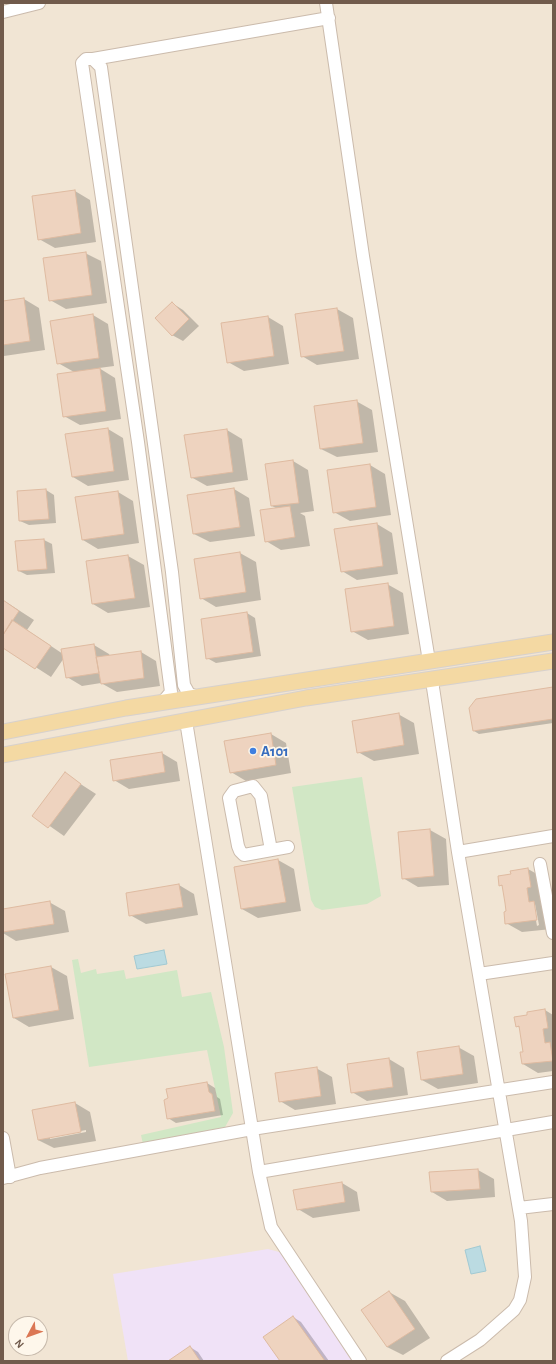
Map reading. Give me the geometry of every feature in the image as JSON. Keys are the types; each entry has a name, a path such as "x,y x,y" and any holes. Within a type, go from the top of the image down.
{"main road":[{"path":"3,732 198,697 553,642"},
{"path":"3,755 306,698 432,681 553,661"}],"street":[{"path":"3,12 39,3"},
{"path":"326,3 364,264 429,662"},
{"path":"162,703 171,692 135,427 82,63 86,59 328,18"},
{"path":"92,59 101,67 172,572 184,685 189,694 198,697"},
{"path":"432,681 458,852 519,1208 525,1277 520,1300 514,1310 480,1340 447,1361"},
{"path":"186,721 259,1172 271,1227 360,1361"},
{"path":"271,850 261,796 253,786 234,791 229,798 239,849 244,855 288,847"},
{"path":"458,852 553,836"},
{"path":"540,864 553,933"},
{"path":"480,974 553,963"},
{"path":"3,1138 6,1177 40,1168 252,1129 553,1082"},
{"path":"259,1172 553,1122"},
{"path":"519,1208 553,1204"}],"shaded area":[{"path":"3,3 553,3 553,1361 3,1361"},
{"path":"268,1249 283,1253 355,1361 128,1361 113,1274"}],"green space":[{"path":"362,777 381,896 367,904 322,910 315,907 311,900 292,787"},
{"path":"78,959 81,973 96,969 97,974 124,970 126,979 177,970 182,997 211,992 224,1047 233,1113 225,1127 143,1144 141,1135 221,1117 207,1050 89,1067 72,960"}],"water":[{"path":"164,950 167,964 137,969 134,956"},
{"path":"480,1246 486,1271 471,1274 465,1250"}],"building":[{"path":"75,190 81,233 38,240 32,196"},
{"path":"86,252 92,295 49,301 43,258"},
{"path":"24,298 30,341 3,345 3,301"},
{"path":"172,302 189,319 172,336 155,318"},
{"path":"337,308 344,351 301,357 295,314"},
{"path":"93,314 99,358 57,364 50,321"},
{"path":"268,316 274,356 227,363 221,323"},
{"path":"100,368 106,411 63,417 57,374"},
{"path":"357,400 363,443 320,449 314,406"},
{"path":"108,428 114,471 72,477 65,434"},
{"path":"227,429 233,472 191,478 184,435"},
{"path":"293,460 299,503 271,506 265,464"},
{"path":"370,464 376,507 333,513 327,470"},
{"path":"234,488 240,527 193,534 187,495"},
{"path":"46,489 49,519 19,521 17,491"},
{"path":"118,491 124,534 82,540 75,497"},
{"path":"290,506 295,537 265,542 260,510"},
{"path":"377,523 383,566 341,572 334,529"},
{"path":"44,539 47,569 18,571 15,541"},
{"path":"240,552 246,592 200,599 194,559"},
{"path":"128,555 135,598 92,604 86,561"},
{"path":"388,583 394,626 351,632 345,589"},
{"path":"3,600 19,611 3,635"},
{"path":"247,612 253,652 206,659 201,619"},
{"path":"12,620 51,646 35,669 3,648 3,635"},
{"path":"94,644 99,673 66,678 61,649"},
{"path":"141,651 144,678 101,684 96,657"},
{"path":"553,687 553,719 473,731 469,708 476,699"},
{"path":"399,713 404,745 357,753 352,721"},
{"path":"271,733 276,765 230,773 224,741"},
{"path":"162,752 165,772 113,781 110,760"},
{"path":"65,772 81,784 48,828 32,816"},
{"path":"430,829 434,876 402,879 398,832"},
{"path":"278,859 286,902 241,909 234,867"},
{"path":"528,868 531,887 527,888 529,902 534,901 537,920 505,924 505,903 502,885 499,886 498,876 511,874 510,871"},
{"path":"179,884 183,907 129,916 126,893"},
{"path":"50,901 54,924 3,932 3,909"},
{"path":"51,966 59,1010 13,1018 5,974"},
{"path":"545,1009 548,1028 543,1029 545,1043 550,1042 553,1061 522,1064 520,1052 523,1052 519,1026 516,1027 514,1017 527,1015 527,1012"},
{"path":"459,1046 463,1074 421,1080 417,1052"},
{"path":"389,1058 393,1087 351,1093 347,1064"},
{"path":"317,1067 321,1096 279,1102 275,1073"},
{"path":"207,1082 209,1092 212,1094 215,1111 167,1119 164,1100 168,1098 166,1089"},
{"path":"75,1102 81,1132 38,1140 32,1110"},
{"path":"478,1169 480,1189 431,1192 429,1172"},
{"path":"342,1182 345,1202 297,1210 293,1190"},
{"path":"389,1291 415,1329 387,1347 361,1310"},
{"path":"293,1316 325,1361 280,1361 263,1337"},
{"path":"190,1346 200,1361 168,1361"}],"place":[{"name":"A101","path":"253,751"}]}
